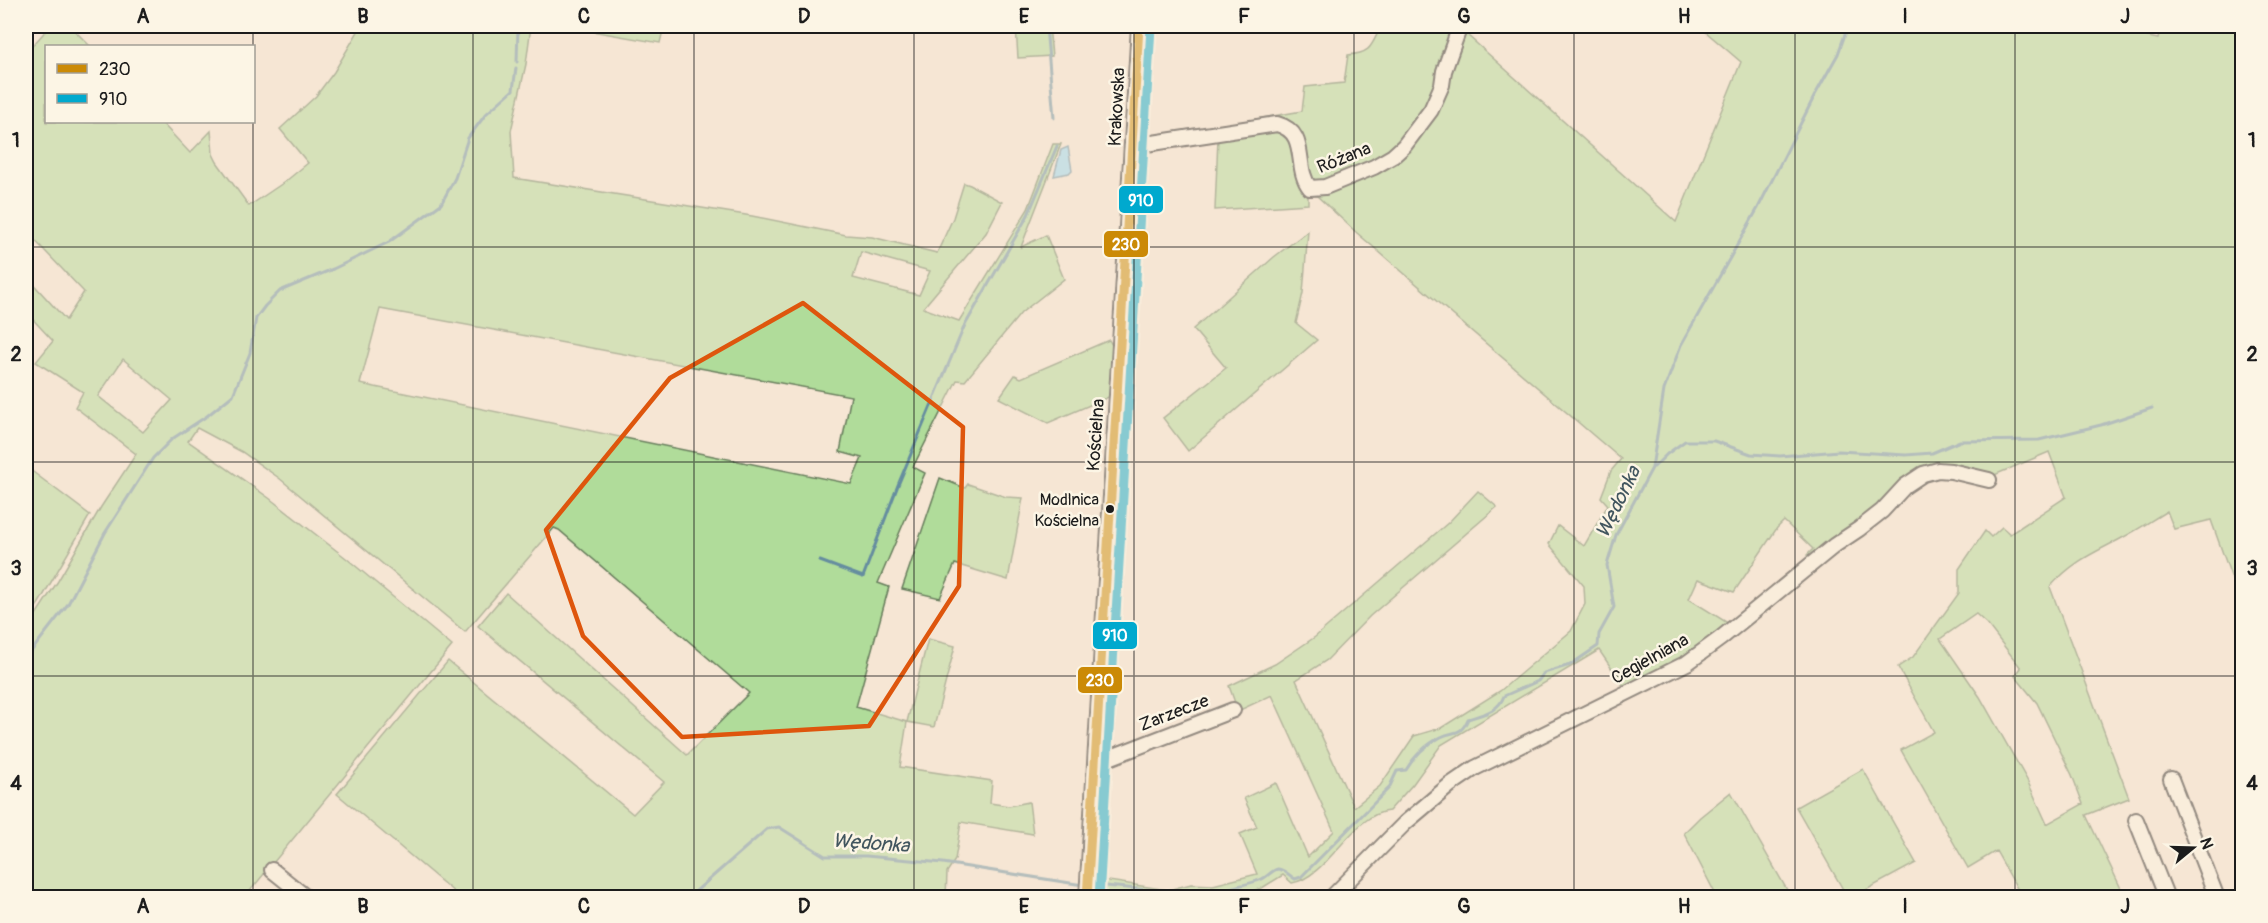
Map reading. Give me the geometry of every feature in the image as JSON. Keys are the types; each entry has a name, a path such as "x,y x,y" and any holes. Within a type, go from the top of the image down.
{"street":[{"name":"Krakowska","path":"1130,191 1138,26"},
{"name":"Różana","path":"1133,146 1276,124 1286,126 1296,139 1305,182 1310,188 1325,187 1374,167 1394,156 1404,146 1431,110 1442,85 1444,71 1460,26"},
{"name":"Kościelna","path":"1088,897 1130,191"},
{"name":"Cegielniana","path":"1331,897 1399,828 1450,785 1474,768 1687,663 1835,545 1882,511 1905,486 1923,474 1938,470 1951,471 1989,480"},
{"name":"Zarzecze","path":"1096,764 1233,710"},
{"path":"2171,779 2217,897"},
{"path":"2136,820 2167,897"},
{"path":"272,870 307,897"}],"highlighted area":[{"path":"803,303 963,427 959,586 869,726 682,737 583,636 546,530 670,378"}],"green space":[{"path":"50,26 70,26 89,45 45,45 45,123 162,123 190,153 211,131 213,154 217,162 249,206 308,163 280,129 316,96 334,72 360,28 367,29 368,26 531,26 526,64 511,131 514,178 752,216 846,235 872,237 937,253 953,218 964,183 1002,202 986,233 923,308 959,321 1028,209 1053,144 1061,144 1021,247 1046,235 1064,279 1021,313 965,381 957,380 913,467 925,473 878,583 889,587 856,707 907,722 900,767 992,781 990,803 1009,806 1029,802 1033,834 961,822 955,860 947,872 946,897 460,897 337,794 448,661 633,814 664,782 478,626 506,593 687,755 749,693 554,528 465,632 279,478 242,452 197,428 188,441 269,498 452,646 245,897 26,897 26,630 136,454 75,407 83,392 36,362 53,341 26,312 26,276 66,320 84,292 26,231 26,53","holes":["861,252 930,271 919,295 853,278","380,309 851,396 840,452 862,458 851,484 360,384","123,359 172,400 143,432 98,396"]},
{"path":"563,26 664,26 660,43"},
{"path":"1016,26 1049,26 1052,56 1018,58"},
{"path":"1381,26 1457,26 1676,222 1741,62 1699,26 2101,26 2158,39 2161,26 2242,26 2242,185 2233,207 2242,213 2242,607 2211,520 2174,529 2167,511 2134,532 2083,559 2050,587 2129,798 2086,815 2125,897 2022,897 1996,851 1968,868 1901,750 1934,732 1898,667 1913,657 1959,593 1959,569 1985,531 1991,537 2002,527 2010,534 2066,497 2049,452 1992,476 1955,467 1930,465 1913,471 1878,508 1810,559 1807,555 1813,549 1784,521 1734,592 1698,579 1689,599 1731,625 1698,648 1625,688 1599,650 1441,745 1413,784 1389,811 1376,814 1364,822 1317,870 1305,878 1292,883 1283,875 1262,888 1233,897 1144,898 1096,894 1096,879 1168,890 1191,884 1213,885 1257,874 1240,834 1257,827 1244,798 1276,783 1308,857 1334,831 1272,695 1238,711 1229,686 1275,664 1315,637 1449,522 1478,491 1497,507 1370,616 1327,660 1296,680 1354,807 1380,786 1414,736 1441,728 1500,691 1571,631 1585,604 1584,586 1549,544 1558,526 1584,546 1608,505 1601,497 1611,471 1621,459 1357,233 1317,196 1308,195 1308,204 1215,210 1218,138 1216,126 1302,111 1305,87 1344,83 1348,55 1362,52 1370,47","holes":["1976,614 1987,624 2021,668 2015,676 2037,703 2072,775 2083,804 2047,824 2027,780 1980,697 1940,639"]},
{"path":"1308,231 1303,293 1296,323 1317,340 1188,451 1163,418 1226,368 1193,329 1274,257"},
{"path":"1109,340 1113,347 1111,396 1048,423 999,398 1015,375 1021,378"},
{"path":"29,469 90,515 39,603 26,621 26,473"},
{"path":"940,478 965,488 968,484 1006,497 1023,498 1008,580 955,564 940,598 902,589"},
{"path":"928,639 955,646 934,727 907,722"},
{"path":"1863,769 1916,863 1853,897 1839,897 1845,893 1796,807"},
{"path":"1731,792 1791,897 1717,897 1684,833"}],"water":[{"path":"1068,147 1072,170 1069,173 1054,176 1061,150"}],"waterway":[{"path":"517,62 518,26"},
{"path":"1046,26 1054,118"},
{"name":"Wędonka","path":"1207,898 1219,891 1262,879 1278,869 1285,871 1295,879 1301,877 1389,788 1397,771 1406,770 1425,747 1441,737 1460,731 1468,719 1494,709 1504,696 1538,681 1544,673 1570,665 1598,646 1599,634 1614,607 1607,565 1616,535 1652,468 1664,390 1681,345 1758,208 1838,54 1848,26"},
{"path":"26,658 68,604 105,533 153,458 172,439 207,416 233,395 250,353 256,318 265,306 280,291 389,242 441,204 455,178 468,138 486,114 513,90 516,68"},
{"path":"820,561 863,577 898,485 964,327 1028,215 1057,146"},
{"path":"1654,467 1685,441 1714,441 1751,454 1780,456 1839,451 1906,455 1932,453 1960,441 2039,440 2101,425 2152,408"},
{"name":"Wędonka","path":"688,898 767,829 779,827 825,856 866,856 943,863 1083,885"},
{"name":"Wędonka","path":"1095,885 1170,892 1181,898"}],"transit line":[{"name":"230","path":"1087,898 1139,26"},
{"name":"910","path":"1099,898 1151,27"}],"place":[{"name":"Modlnica Kościelna","path":"1110,509"}]}
